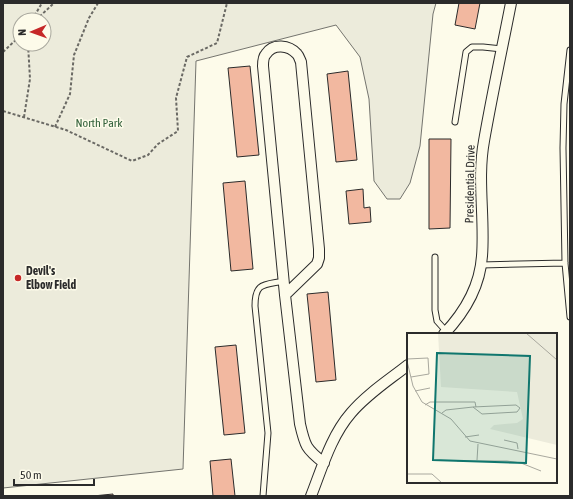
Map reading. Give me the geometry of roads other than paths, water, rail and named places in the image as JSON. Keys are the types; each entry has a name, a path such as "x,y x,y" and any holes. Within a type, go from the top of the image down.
{"street":[{"name":"Presidential Drive","path":"445,333 465,307 476,283 481,265 481,177 484,141 511,3"},
{"path":"285,295 317,264 319,253 301,62 297,54 292,50 286,46 280,46 270,50 266,54 263,58 263,66 285,295 300,424 304,441 310,453 324,463"},
{"path":"311,496 336,436 351,413 368,396 407,366"}],"lane":[{"path":"455,122 466,52 472,47 502,49"},
{"path":"570,50 563,119 565,263 570,317"},
{"path":"435,257 435,310 437,320 445,333"},
{"path":"481,265 565,263"},
{"path":"264,496 268,433 255,294 264,285 284,281"}],"place":[{"name":"Devil's Elbow Field","path":"18,278"}],"park label":[{"name":"North Park","path":"99,123"}]}
